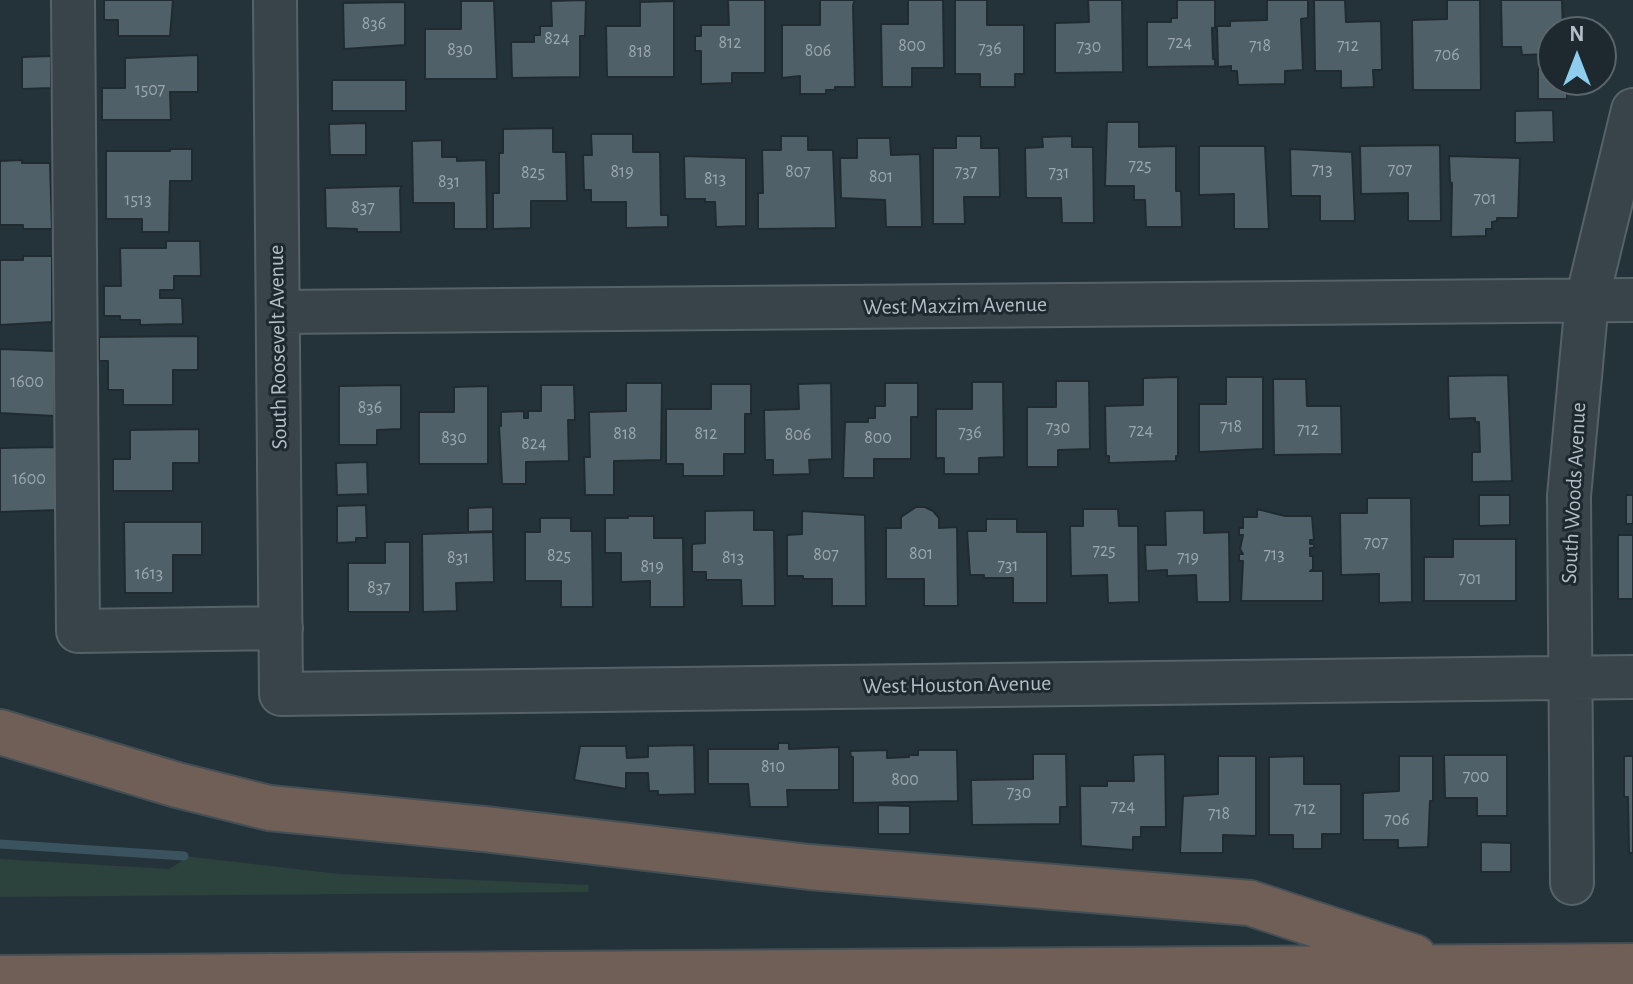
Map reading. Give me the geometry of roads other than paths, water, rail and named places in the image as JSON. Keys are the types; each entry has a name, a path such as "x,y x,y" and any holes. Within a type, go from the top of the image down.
{"highway":[{"path":"0,732 177,785 269,808 484,829 809,867 1250,903 1447,968"},
{"path":"7,978 1633,966"}],"street":[{"path":"73,0 78,631 281,628"},
{"name":"South Roosevelt Avenue","path":"275,0 281,694"},
{"name":"South Woods Avenue","path":"1572,883 1569,496 1587,300 1633,110"},
{"name":"West Maxzim Avenue","path":"278,312 1633,300"},
{"name":"West Houston Avenue","path":"281,694 1633,677"}],"waterway":[{"path":"0,844 184,856"}]}
